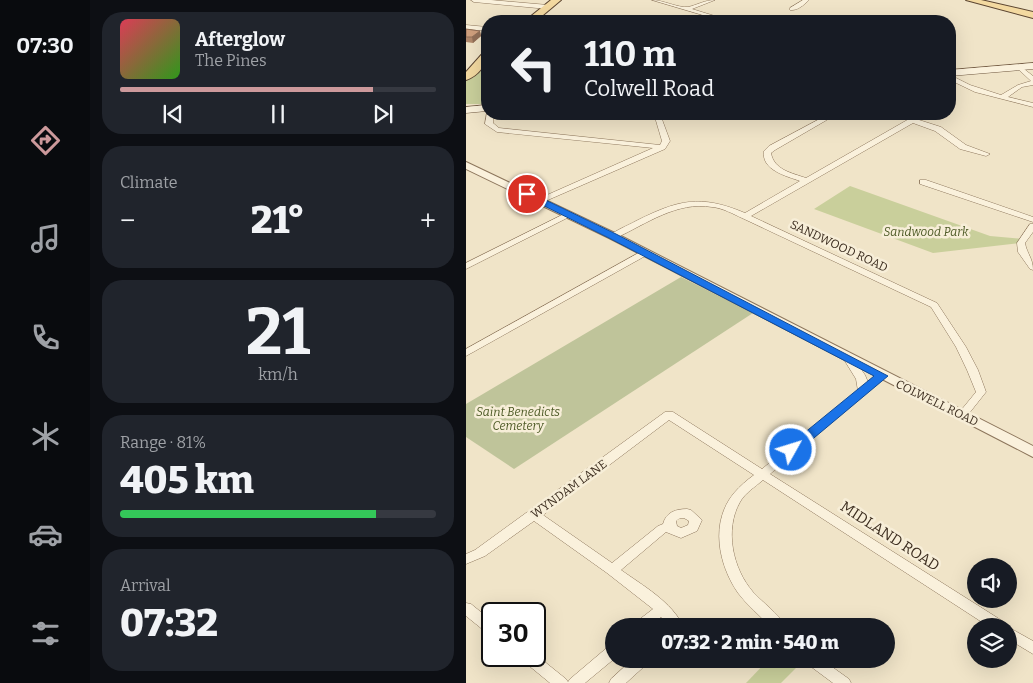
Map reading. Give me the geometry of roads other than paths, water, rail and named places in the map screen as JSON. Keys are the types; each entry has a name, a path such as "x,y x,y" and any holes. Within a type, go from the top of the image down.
{"main road":[{"path":"538,15 557,0"},
{"path":"970,0 1033,15"},
{"path":"466,70 481,59"},
{"path":"466,77 481,63"},
{"path":"956,72 1033,66"},
{"path":"466,109 481,108"}],"street":[{"path":"474,0 548,7"},
{"path":"655,0 707,15"},
{"path":"686,9 712,0"},
{"path":"792,9 806,0"},
{"path":"466,27 481,28"},
{"path":"1003,96 1033,81 1019,67"},
{"path":"956,82 1033,106"},
{"path":"490,120 490,124 496,130 662,146"},
{"path":"541,201 662,146 666,141 659,120"},
{"path":"805,180 770,165 767,160 767,153 778,144 823,120"},
{"path":"745,216 908,120"},
{"path":"919,120 938,129 962,147 986,154"},
{"name":"COLWELL ROAD","path":"466,165 613,236 1033,452"},
{"path":"923,182 1033,220"},
{"name":"SANDWOOD ROAD","path":"613,236 672,206 685,203 715,204 745,216 934,305 946,322 976,375 981,392 962,414"},
{"path":"466,266 569,215"},
{"path":"1033,226 1021,244 1022,252 1033,267"},
{"path":"466,352 644,253"},
{"path":"848,358 851,366 863,378 863,391"},
{"path":"771,618 739,584 730,563 726,544 727,520 734,502 746,487 882,376"},
{"name":"MIDLAND ROAD","path":"669,415 987,618"},
{"name":"WYNDAM LANE","path":"466,559 480,553 534,515 669,415"},
{"path":"534,515 612,570 671,618"},
{"path":"612,570 662,529 670,526"},
{"path":"466,608 481,620"},
{"path":"651,618 662,609"},
{"path":"1017,638 1033,648"},
{"path":"575,683 605,658"},
{"path":"541,667 561,683"},
{"path":"616,683 633,668"},
{"path":"823,668 844,683"}],"park label":[{"name":"Sandwood Park","path":"926,232"},
{"name":"Saint Benedicts Cemetery","path":"518,419"}]}
